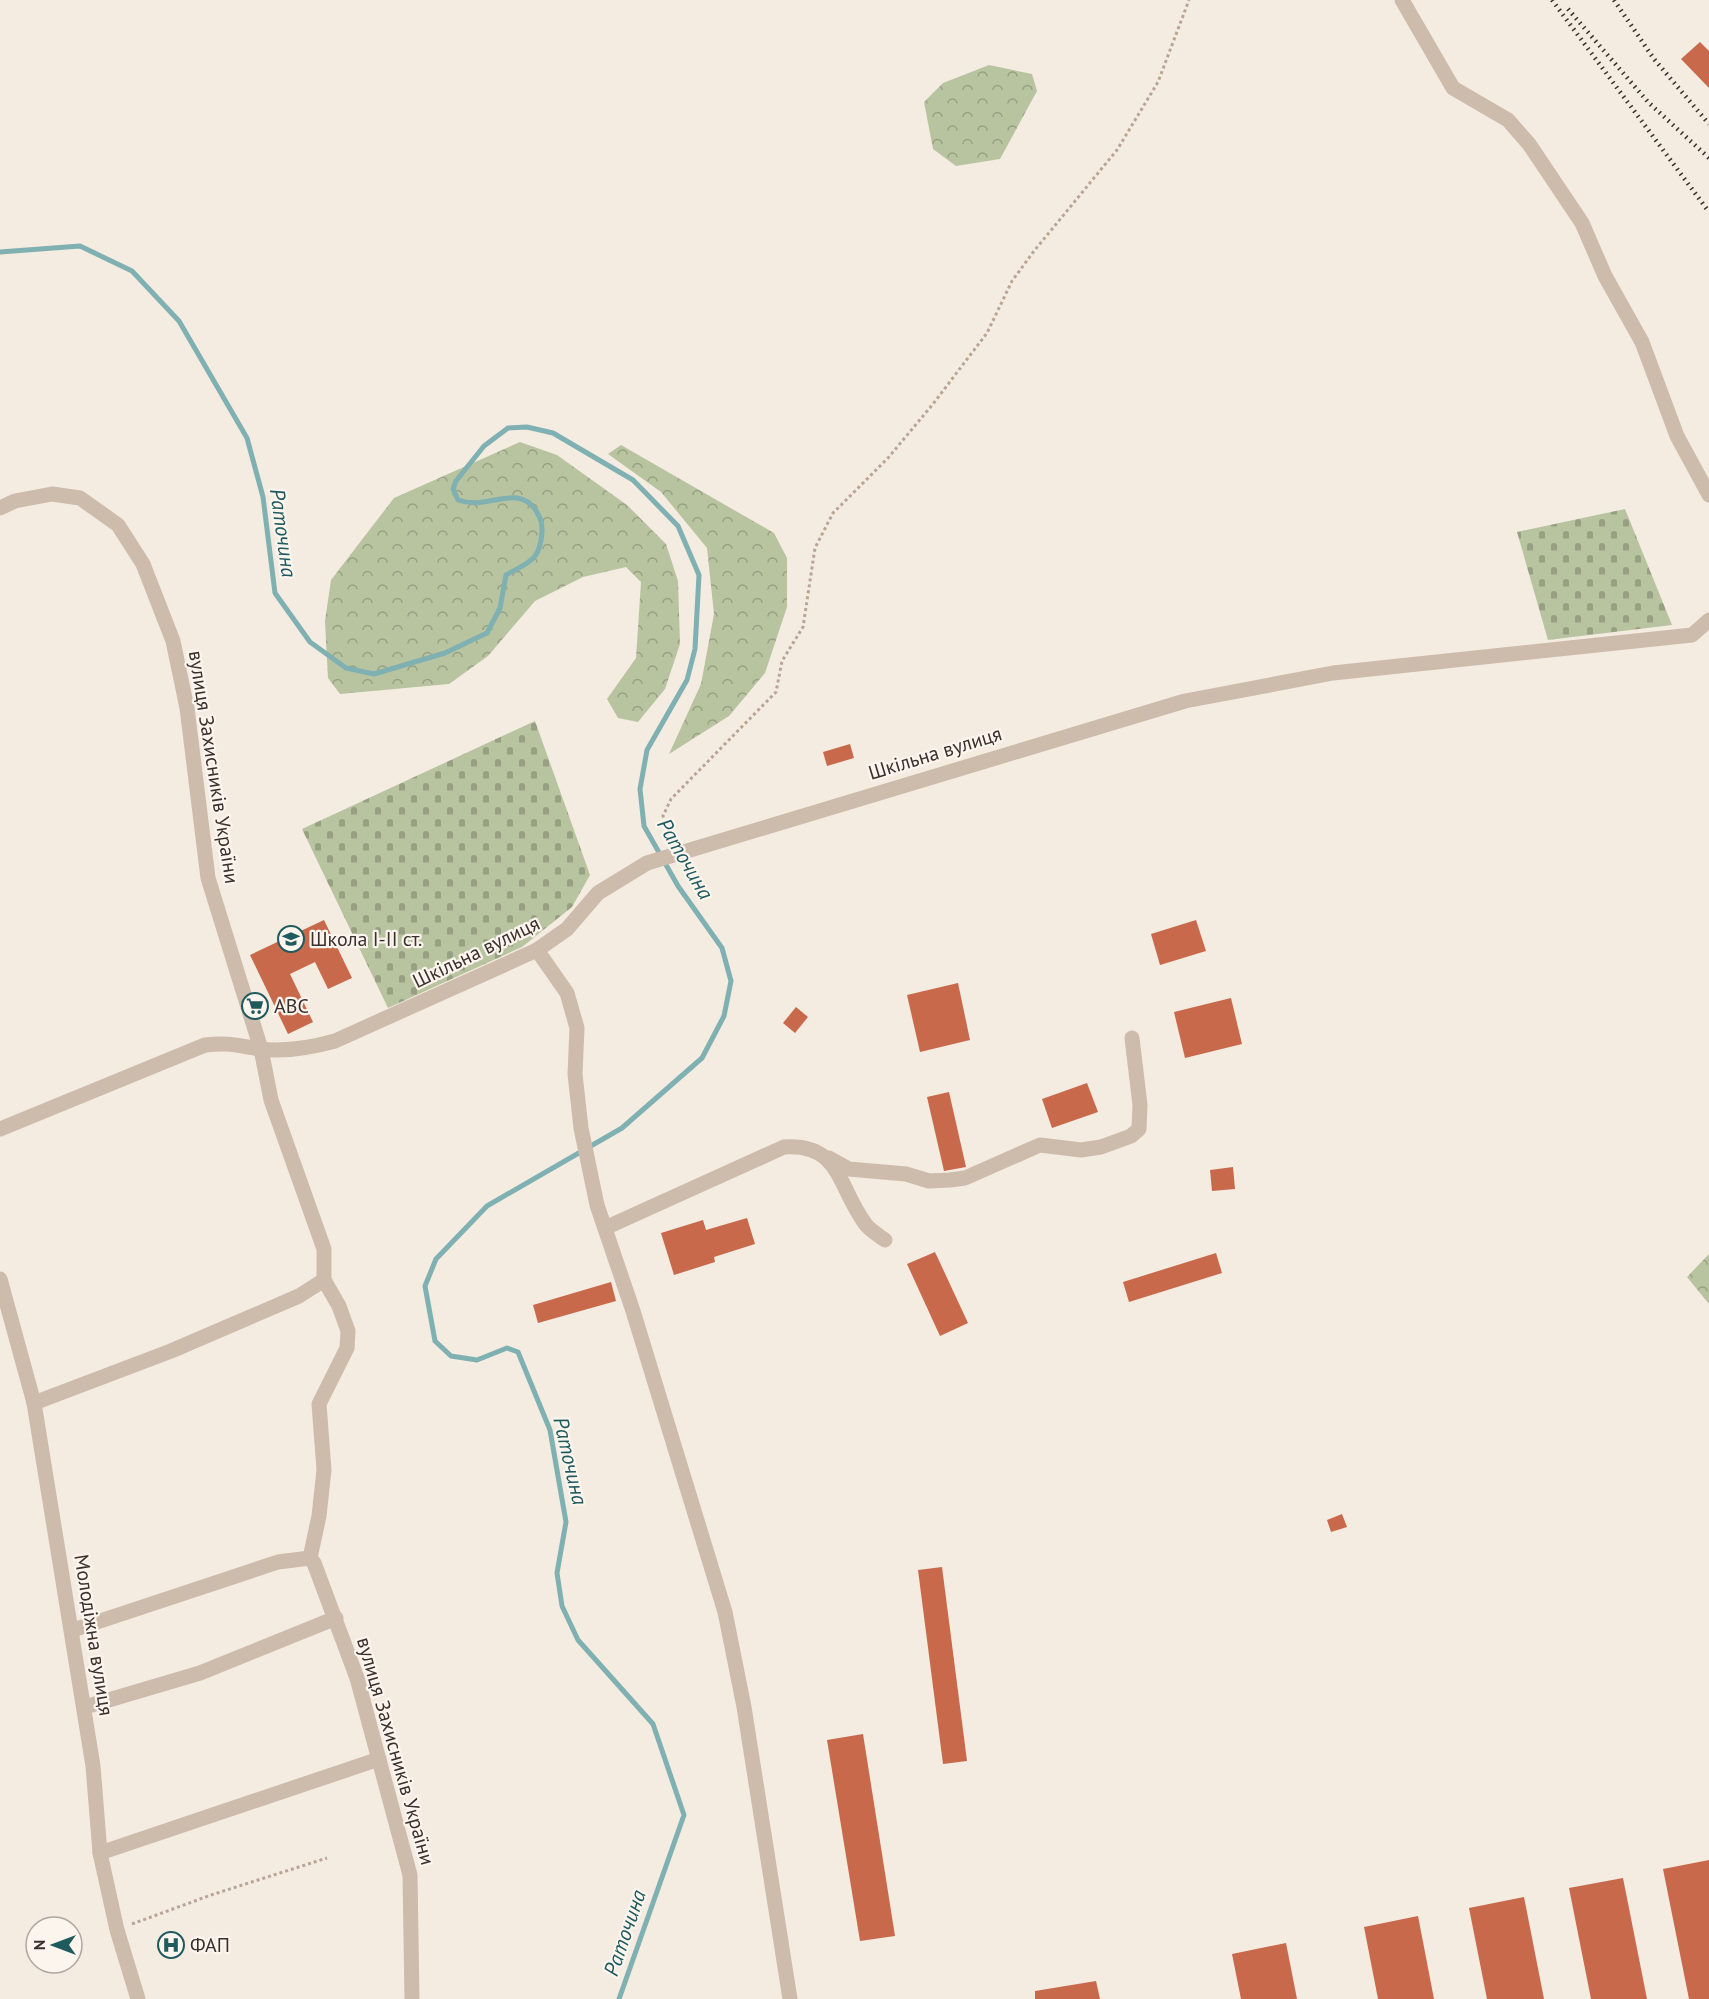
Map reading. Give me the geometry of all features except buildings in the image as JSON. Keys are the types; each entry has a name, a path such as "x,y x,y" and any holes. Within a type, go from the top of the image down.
{"street":[{"path":"1402,0 1453,88 1508,120 1529,144 1582,222 1605,276 1642,342 1677,436 1709,495"},
{"name":"вулиця Захисників України","path":"0,508 15,501 52,494 80,498 118,525 143,564 173,640 187,708 208,878 261,1049 271,1100 324,1249 324,1280 339,1306 348,1331 347,1348 319,1404 324,1470 319,1516 310,1558 336,1618 357,1678 410,1875 412,1999"},
{"name":"Шкільна вулиця","path":"0,1129 205,1044 228,1042 261,1049 303,1049 335,1041 537,950 567,929 598,893 646,864 1094,727 1185,701 1333,674 1692,635 1709,620"},
{"path":"537,950 567,993 577,1028 575,1074 580,1128 597,1205 633,1311 725,1612 744,1707 790,1999"},
{"path":"605,1228 784,1147 799,1146 813,1149 849,1169 906,1174 929,1181 965,1178 1040,1145 1081,1150 1101,1147 1131,1136 1139,1129 1140,1105 1132,1038"},
{"path":"829,1158 864,1224 885,1240"},
{"name":"Молодіжна вулиця","path":"0,1279 34,1403 73,1630 93,1766 100,1853 117,1929 138,1999"},
{"path":"34,1403 171,1351 299,1296 324,1280"},
{"path":"73,1630 248,1571 278,1562 310,1558"},
{"path":"84,1707 200,1673 336,1618"},
{"path":"100,1853 379,1759"}],"path":[{"path":"681,852 672,841 663,816 671,799 776,692 782,661 803,627 815,548 833,513 888,458 933,404 987,333 1012,281 1117,150 1158,82 1189,0"},
{"path":"117,1929 211,1895 327,1858"}],"green space":[{"path":"989,65 1032,74 1037,91 1000,159 956,166 933,149 924,102 943,83"},
{"path":"520,442 557,455 627,505 666,544 678,581 680,644 665,689 638,722 618,718 607,699 636,658 641,582 626,567 583,577 535,601 488,656 449,684 340,694 328,678 325,621 331,580 394,498"},
{"path":"621,445 774,533 787,558 787,607 765,673 729,716 669,754 701,684 714,614 707,548 661,492 608,454"},
{"path":"1625,509 1672,625 1548,640 1517,532"},
{"path":"535,721 590,875 572,907 522,947 388,1008 302,829"},
{"path":"1709,1254 1709,1304 1687,1277"}],"waterway":[{"name":"Раточина","path":"0,252 80,246 132,271 179,321 247,438 263,497 275,593 310,642 346,668 374,674 445,653 487,633 500,608 506,575 527,563 539,549 541,521 532,506 523,499 466,502 458,500 453,489 456,481 484,446 508,428 527,427 553,433 633,480 678,526 699,575 695,649 687,680 647,750 640,789 644,826 678,886 722,948 731,981 724,1016 702,1058 622,1128 487,1206 436,1259 425,1286 435,1341 451,1356 477,1360 507,1348 518,1352 550,1430 566,1522 557,1573 562,1606 578,1640 653,1724 684,1815 619,1999"}],"railway":[{"path":"1552,0 1709,212"},
{"path":"1614,0 1654,59 1709,124"},
{"path":"1568,9 1648,102 1709,158"}],"place":[{"name":"Школа І-ІІ ст.","path":"291,939"},
{"name":"ABC","path":"255,1006"},
{"name":"ФАП","path":"171,1945"}]}
